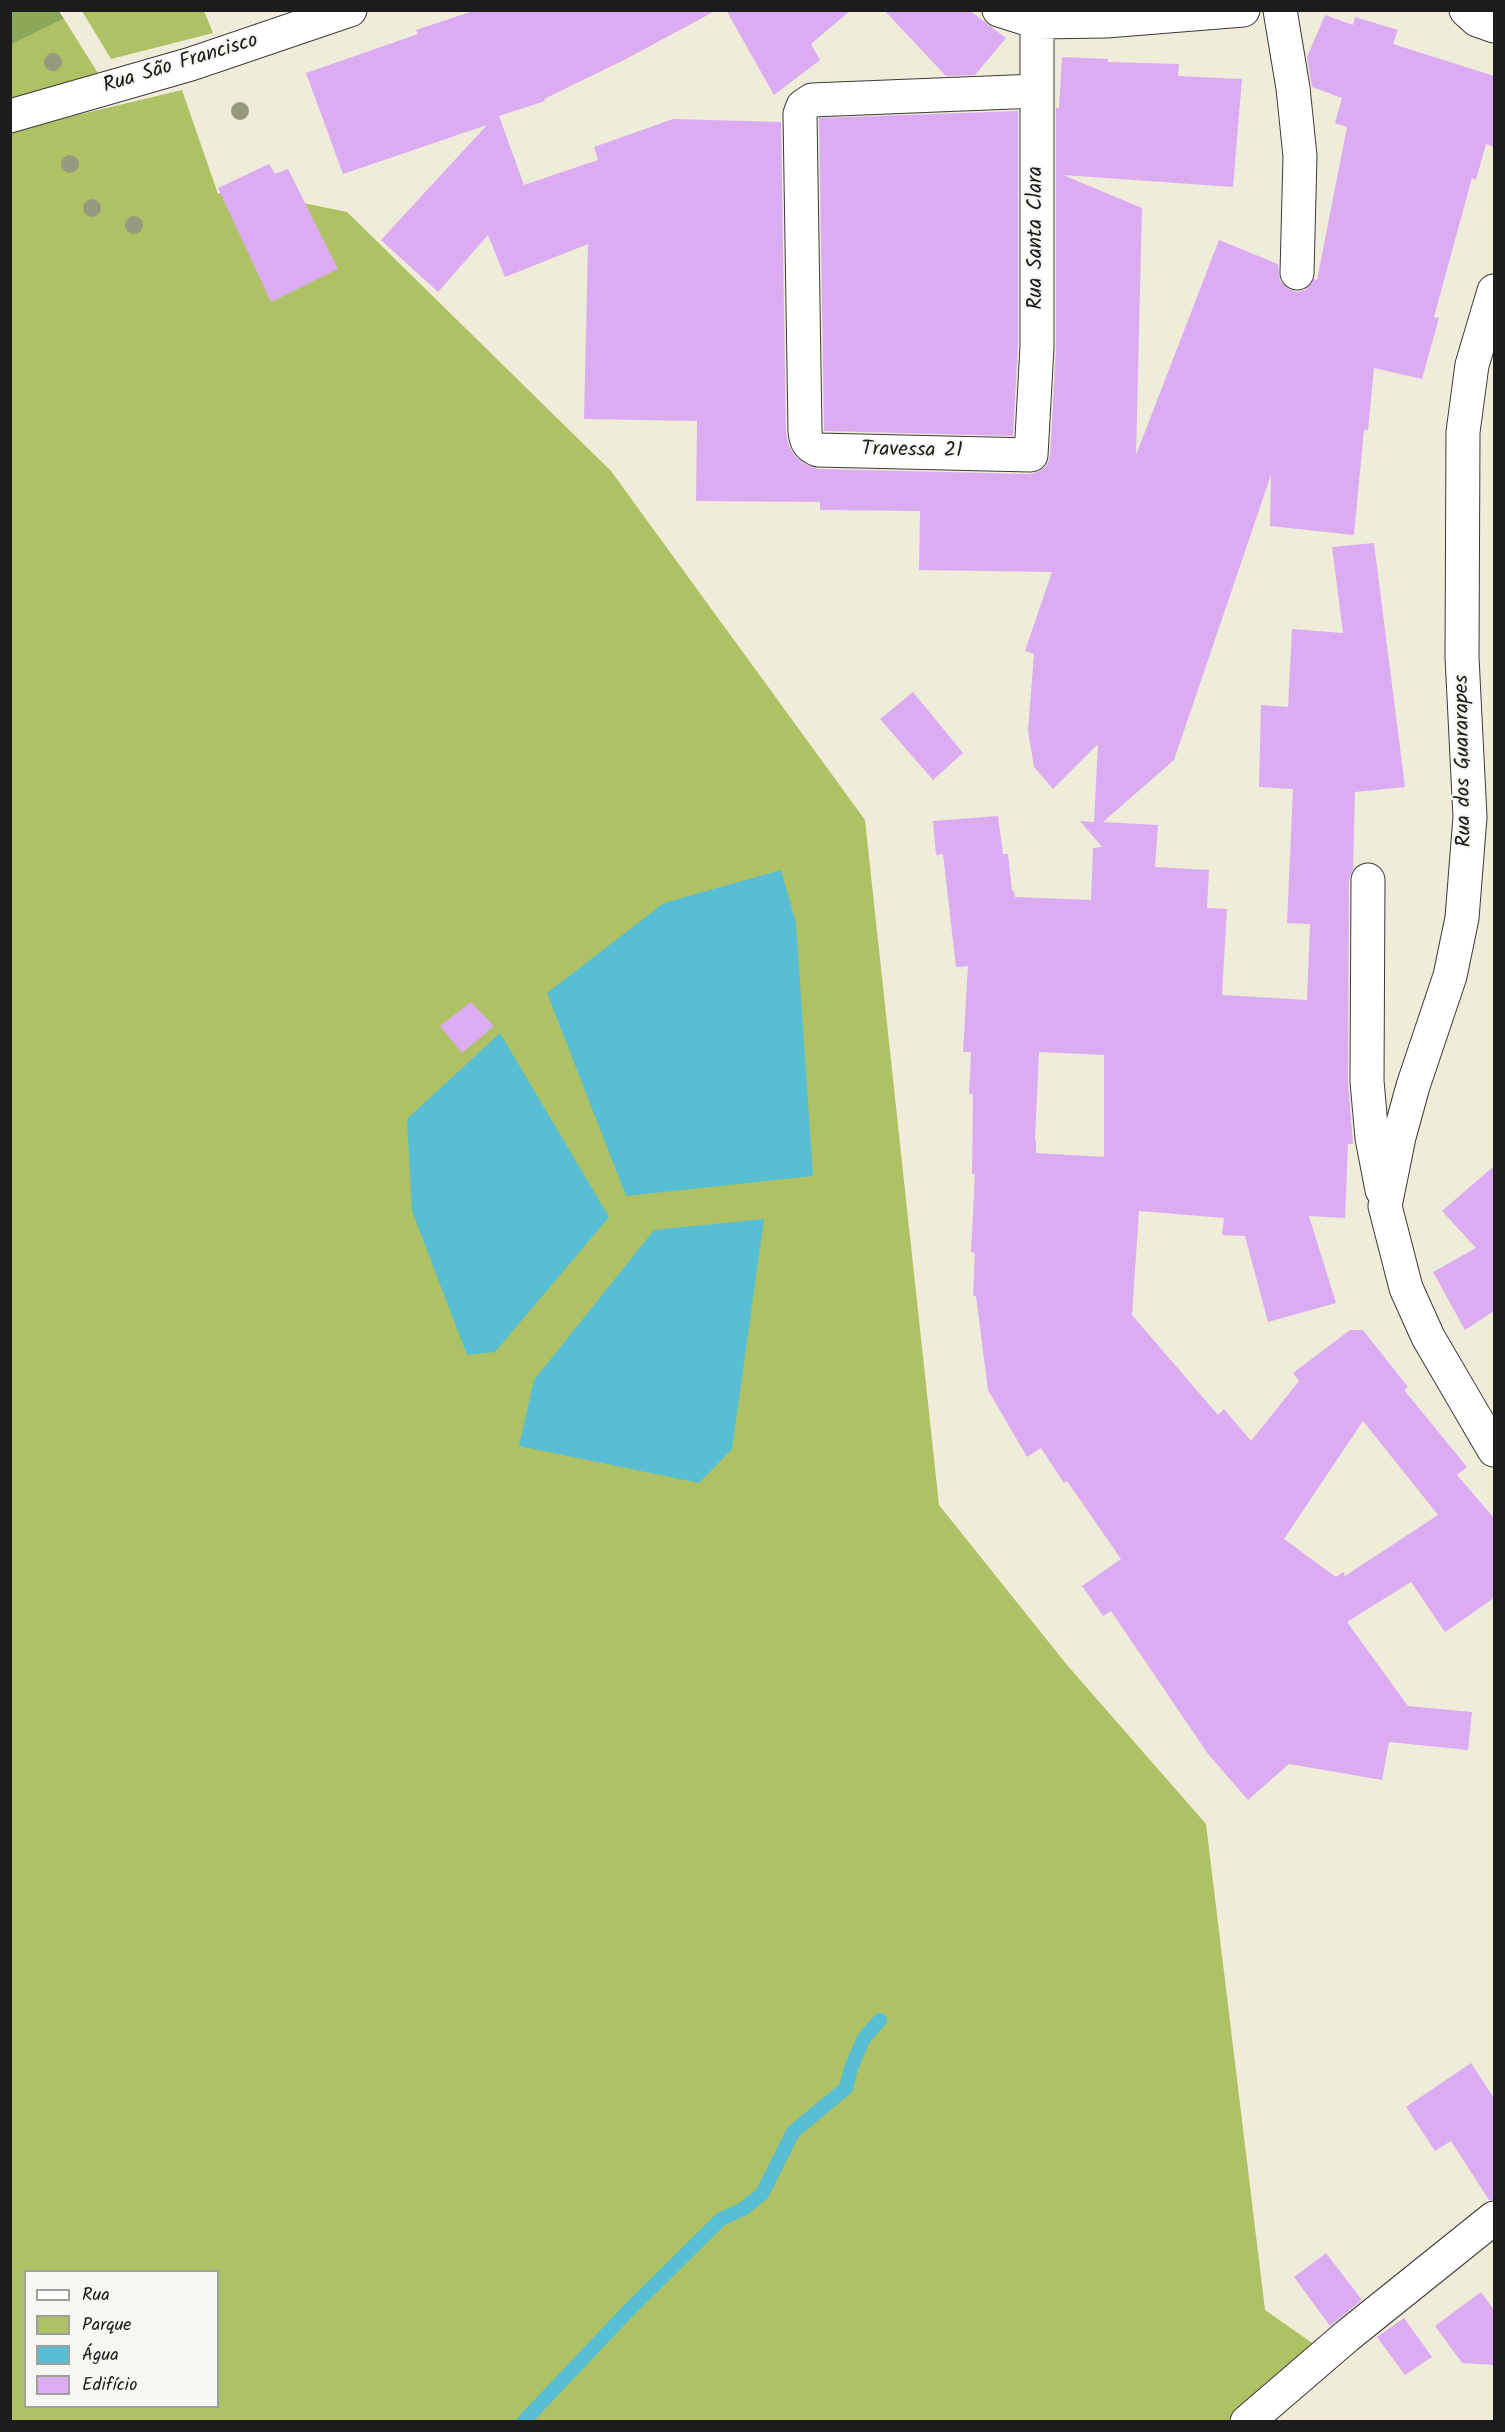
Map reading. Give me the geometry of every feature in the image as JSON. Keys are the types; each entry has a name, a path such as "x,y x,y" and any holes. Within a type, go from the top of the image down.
{"street":[{"name":"Rua São Francisco","path":"10,116 191,64 350,10"},
{"path":"999,10 1037,22 1107,21 1243,10"},
{"path":"1280,10 1293,88 1300,156 1297,273"},
{"path":"1466,10 1477,20 1494,26"},
{"name":"Rua Santa Clara","path":"1031,455 1037,347 1037,22"},
{"name":"Travessa 21","path":"1031,455 818,450 810,447 806,441 805,431 800,114 803,105 812,100 1037,91"},
{"name":"Rua dos Guararapes","path":"1494,291 1472,365 1464,432 1462,657 1470,817 1462,918 1450,976 1413,1086 1399,1137 1385,1206 1406,1288 1428,1337 1494,1450"},
{"path":"1368,880 1367,1081 1372,1138 1385,1206"},
{"path":"1247,2421 1347,2336 1494,2218"}],"green space":[{"path":"10,11 59,11 64,19 11,44"},
{"path":"82,11 204,11 213,33 111,59"},
{"path":"64,19 101,78 11,100 10,44"},
{"path":"182,90 218,194 230,188 347,212 611,471 865,820 939,1505 1067,1665 1206,1824 1265,2310 1325,2352 1237,2421 11,2421 10,131"}],"water":[{"path":"781,870 796,923 813,1176 626,1196 547,993 664,903"},
{"path":"500,1033 609,1217 495,1352 467,1355 412,1211 407,1119"},
{"path":"764,1219 732,1449 699,1483 519,1446 534,1380 654,1230"}],"building":[{"path":"476,10 717,10 624,60 544,99 545,101 499,116 524,185 598,160 594,147 673,119 781,122 786,433 789,446 795,456 805,464 818,469 1031,474 1047,465 1050,456 1056,348 1056,108 1059,108 1062,57 1108,59 1108,62 1179,64 1178,76 1242,79 1233,187 1063,175 1142,208 1136,455 1219,240 1278,264 1280,281 1288,289 1297,292 1305,290 1314,279 1317,280 1347,127 1335,123 1342,98 1312,87 1307,57 1325,15 1353,25 1355,17 1398,30 1393,44 1494,76 1494,147 1486,144 1476,180 1472,178 1434,317 1439,318 1422,379 1374,368 1368,430 1364,430 1354,535 1270,526 1271,475 1174,760 1103,822 1158,825 1155,867 1209,870 1207,908 1227,909 1222,995 1307,1000 1310,924 1287,923 1293,789 1259,787 1261,705 1288,707 1292,629 1343,633 1332,547 1374,543 1405,787 1355,792 1353,869 1349,880 1348,1081 1353,1144 1348,1144 1345,1218 1309,1216 1336,1303 1268,1322 1245,1236 1222,1235 1224,1218 1139,1211 1132,1315 1218,1415 1224,1409 1251,1441 1299,1381 1293,1373 1350,1330 1363,1330 1408,1387 1404,1390 1467,1467 1457,1475 1494,1518 1494,1598 1445,1632 1411,1582 1347,1622 1408,1706 1472,1712 1468,1750 1389,1742 1382,1780 1289,1764 1248,1800 1208,1754 1111,1611 1103,1616 1082,1586 1121,1559 1067,1481 1064,1483 1041,1448 1027,1457 988,1390 976,1296 973,1296 975,1253 971,1252 975,1174 972,1174 973,1094 969,1094 971,1052 963,1052 968,966 956,967 943,854 936,855 933,821 998,816 1003,854 1008,854 1012,891 1015,897 1091,900 1093,848 1102,847 1080,821 1094,822 1098,744 1053,789 1034,767 1028,731 1034,654 1025,651 1052,572 919,570 920,511 820,510 820,502 696,501 697,421 584,419 588,244 505,277 488,235 438,292 381,240 487,125 343,174 306,73 418,34 416,30","holes":["1039,1052 1104,1055 1104,1157 1036,1153","1363,1421 1438,1515 1345,1576 1343,1572 1336,1577 1284,1539"]},
{"path":"726,10 851,10 811,44 820,60 774,95"},
{"path":"884,10 969,10 1006,38 975,75 946,76"},
{"path":"1018,111 1018,346 1013,436 824,431 819,118"},
{"path":"269,164 275,174 288,169 338,269 271,302 218,188"},
{"path":"913,692 963,753 933,780 880,719"},
{"path":"471,1002 494,1026 462,1053 440,1026"},
{"path":"1494,1166 1494,1311 1465,1330 1433,1272 1476,1248 1442,1211"},
{"path":"1471,2063 1494,2098 1494,2200 1489,2200 1451,2141 1435,2151 1406,2107"},
{"path":"1326,2253 1362,2300 1330,2326 1294,2277"},
{"path":"1481,2292 1494,2310 1494,2365 1462,2363 1435,2326"},
{"path":"1404,2318 1432,2357 1405,2375 1377,2337"}],"waterway":[{"path":"523,2422 629,2310 721,2219 743,2209 762,2194 793,2132 846,2088 851,2068 864,2038 880,2020"}]}
